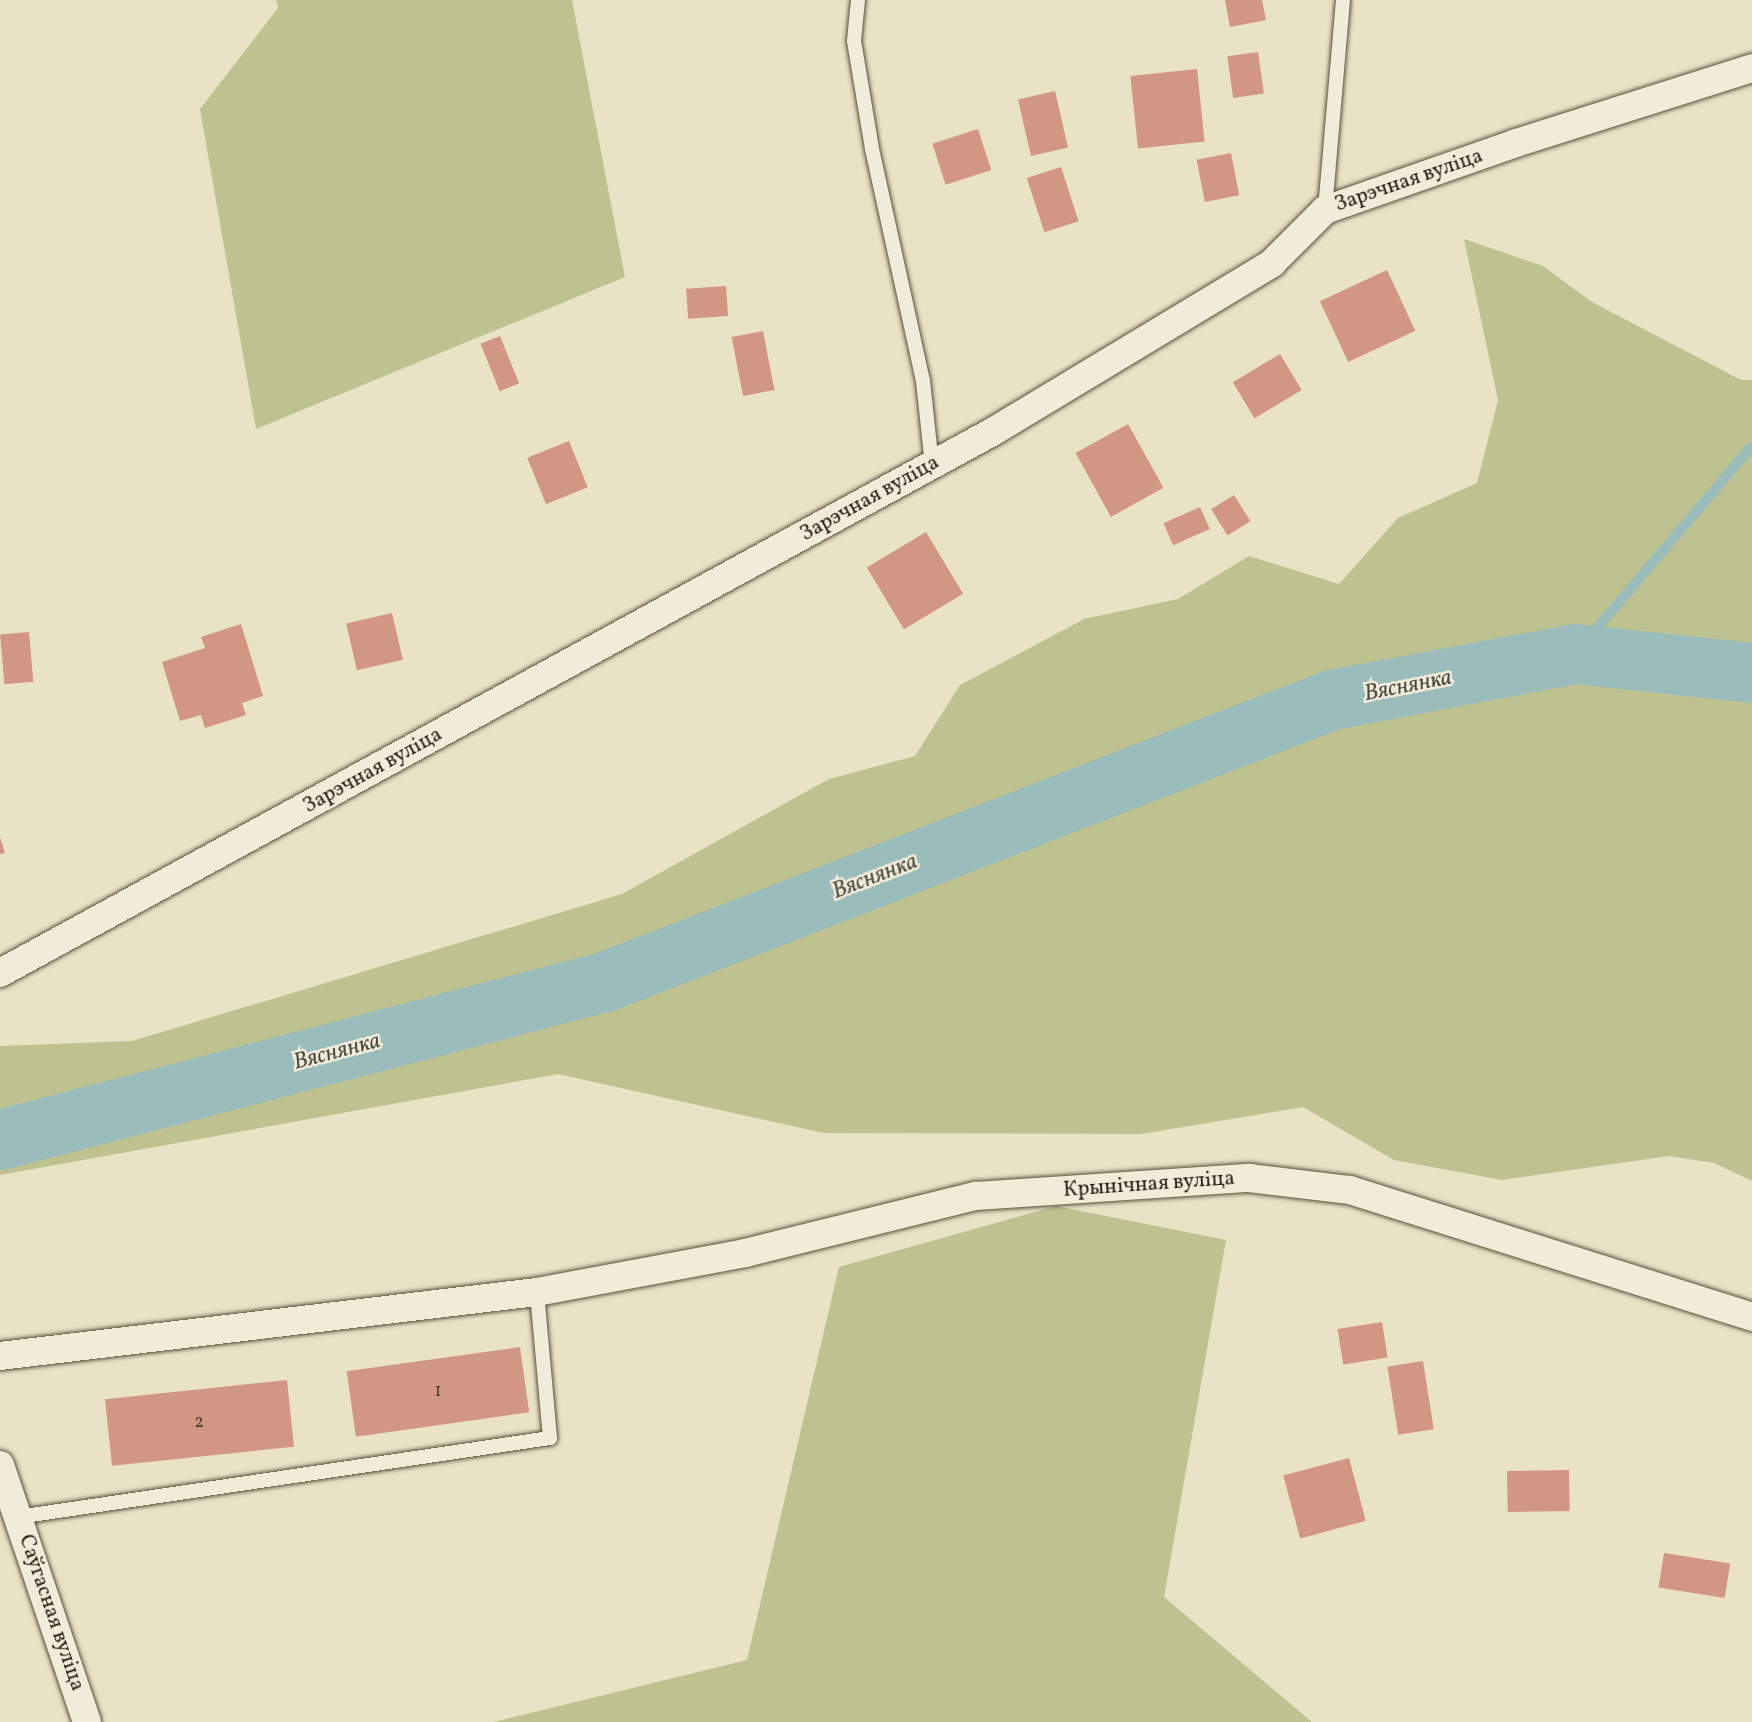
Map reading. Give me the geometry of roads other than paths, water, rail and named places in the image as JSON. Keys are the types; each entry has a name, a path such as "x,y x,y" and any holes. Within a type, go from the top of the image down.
{"street":[{"name":"Зарэчная вуліца","path":"0,973 994,430 1272,263 1325,211 1516,143 1752,68"},
{"name":"Крынічная вуліца","path":"0,1356 537,1292 745,1253 976,1196 1249,1178 1350,1190 1752,1317"},
{"name":"Саўгасная вуліца","path":"0,1465 87,1722"}],"lane":[{"path":"858,0 854,41 872,149 923,381 932,465"},
{"path":"1325,211 1343,0"},
{"path":"18,1517 550,1438 537,1292"}],"waterway":[{"path":"1575,654 1752,446"},
{"name":"Вяснянка","path":"0,1140 605,982 1332,700 1575,654 1752,673"}]}
